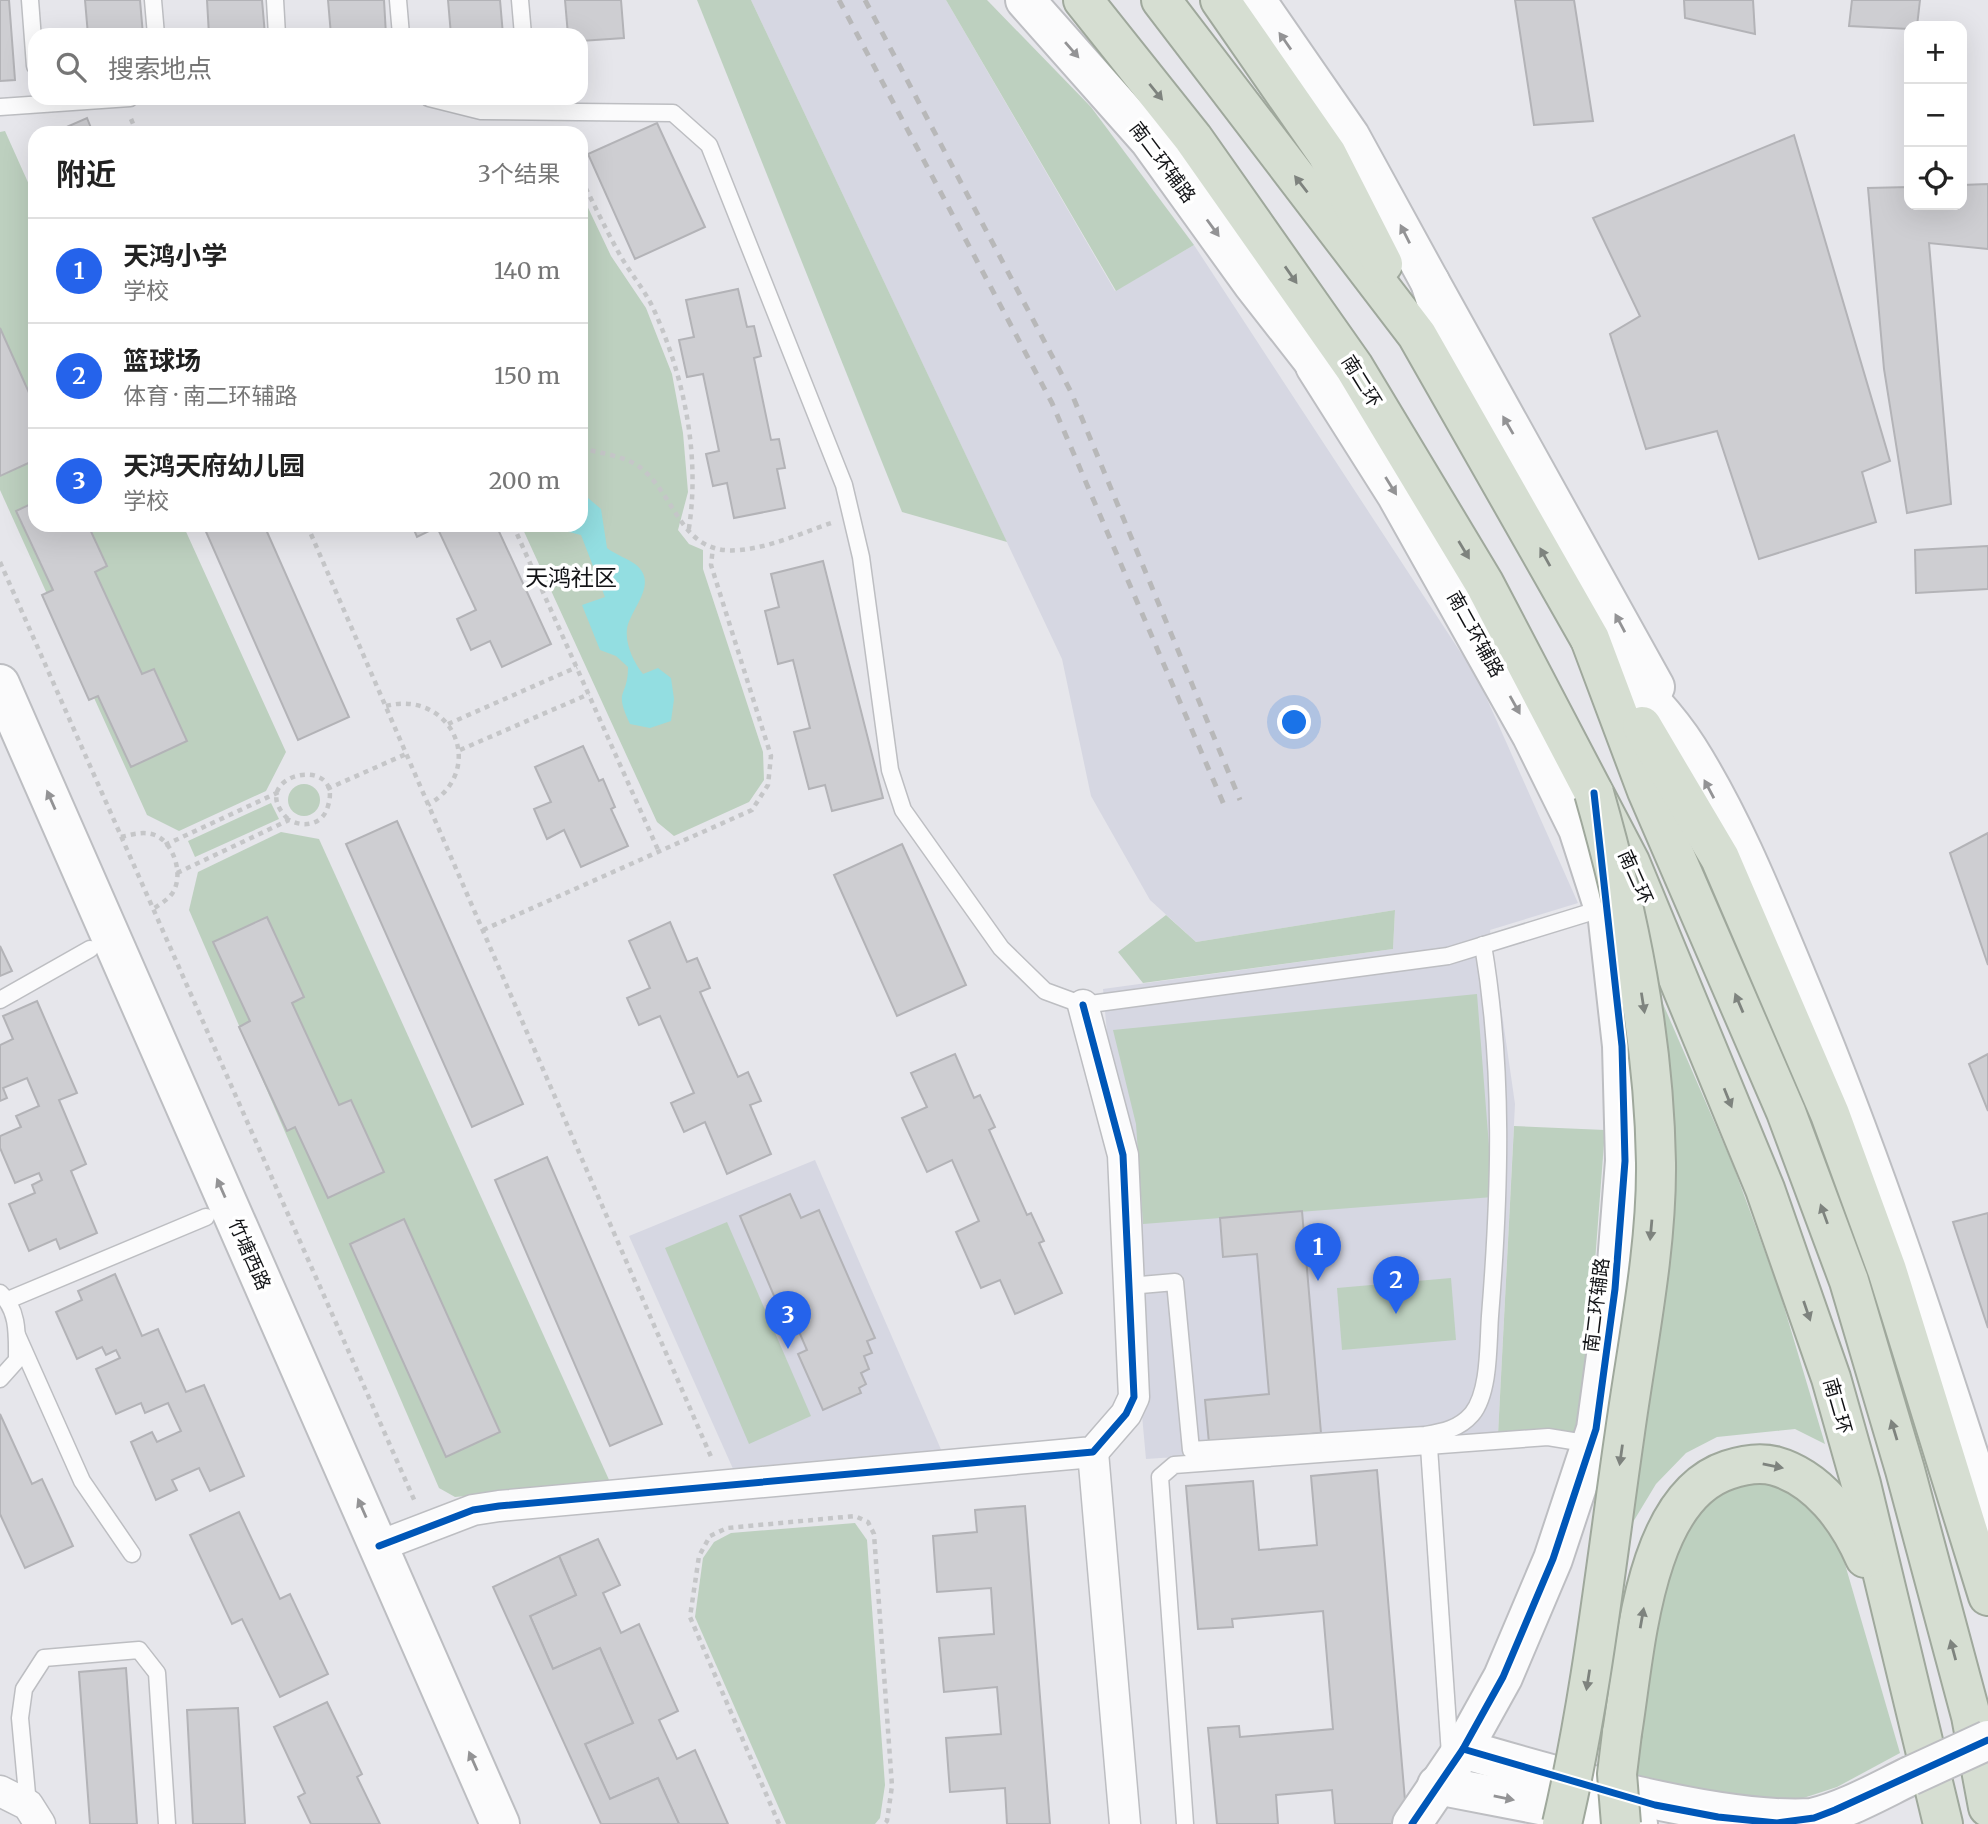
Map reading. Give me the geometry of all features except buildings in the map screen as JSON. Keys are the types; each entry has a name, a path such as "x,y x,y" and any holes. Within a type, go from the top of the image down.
{"highway":[{"path":"1074,0 1119,45"},
{"name":"南二环","path":"1083,0 1194,138 1354,367 1484,583 1630,862 1765,1189 1831,1378 1861,1484 1896,1628 1923,1800"},
{"path":"1161,0 1417,335"},
{"path":"1220,0 1327,154 1417,335 1590,639 1720,858 1830,1114 1887,1270 1988,1596"},
{"path":"1590,639 1647,791 1786,1112 1849,1281 1915,1507 1971,1716 1988,1807"},
{"path":"1562,1824 1602,1595 1647,1284 1656,1166 1652,1069 1642,1000 1614,862 1594,793"},
{"path":"1621,1824 1617,1774 1650,1571 1666,1527 1686,1497 1710,1476 1737,1467 1766,1463 1791,1470 1814,1486 1842,1515 1860,1545 1896,1628"}],"street":[{"name":"南二环辅路","path":"1026,0 1149,140 1315,366 1396,494 1532,736 1578,829 1605,912"},
{"path":"1256,0 1350,136 1602,588 1766,904 1827,1047 1887,1206 1988,1516"},
{"path":"1430,282 1476,437"},
{"name":"南二环辅路","path":"1315,366 1416,470"},
{"path":"1590,639 1642,693 1687,748"},
{"name":"竹塘西路","path":"0,684 500,1824"},
{"name":"竹塘西路","path":"0,748 472,1824"},
{"name":"南二环辅路","path":"1412,1824 1451,1767 1503,1677 1553,1559 1592,1445 1615,1289 1625,1161 1622,1046 1605,912 1594,793"},
{"path":"379,1546 473,1510 499,1506 1093,1452 1126,1414 1134,1397 1124,1155 1083,1005"},
{"path":"1093,1452 1125,1824"},
{"path":"1451,1767 1748,1822 1796,1822 1923,1800 1988,1740"},
{"path":"1868,1824 1923,1800 1988,1766"},
{"path":"1451,1767 1638,1824"},
{"path":"0,1791 34,1815"}],"lane":[{"path":"30,0 32,28"},
{"path":"153,0 155,28"},
{"path":"275,0 277,28"},
{"path":"398,0 400,28"},
{"path":"520,0 522,28"},
{"path":"0,107 28,103"},
{"path":"457,105 481,111 552,105 673,113 709,145 844,485 861,557 890,770 903,810 1001,948 1045,991 1083,1005 1448,956 1605,912"},
{"path":"1129,1286 1175,1282 1191,1450 1425,1435 1452,1430 1473,1413 1485,1381 1499,1212 1499,1105 1483,945"},
{"path":"0,1000 90,949"},
{"path":"132,1554 82,1481 17,1335 4,1297 206,1217"},
{"path":"0,1379 17,1360 17,1335"},
{"path":"1185,1824 1160,1476 1174,1465 1548,1437 1592,1445"},
{"path":"1429,1447 1451,1767"},
{"path":"34,1815 20,1718 24,1689 44,1658 139,1650 157,1673 167,1824"}],"path":[{"path":"588,193 620,256 653,307 677,371 690,435 695,495 688,534"},
{"path":"588,450 641,468 670,503 688,534 713,547 738,551 766,545 851,516"},
{"path":"310,532 723,1486"},
{"path":"516,532 660,852"},
{"path":"482,930 752,810 768,785 771,756 711,565 713,547"},
{"path":"0,562 426,1527"},
{"path":"448,724 577,667"},
{"path":"460,750 589,694"},
{"path":"386,706 404,702 430,709 448,724 460,750 456,775 444,795 428,805"},
{"path":"327,789 406,754"},
{"path":"298,774 314,775 327,789 330,803 322,818 306,825 289,820 279,807 279,792 284,782 298,774"},
{"path":"165,845 279,792"},
{"path":"177,873 289,820"},
{"path":"121,837 141,832 159,837 175,857 177,880 171,895 153,909"},
{"path":"779,1824 690,1618 699,1556 710,1536 727,1528 855,1516 868,1522 874,1534 892,1786 887,1821 884,1824"}],"shaded area":[{"path":"751,0 946,0 1115,291 1194,245 1478,679 1578,903 1490,930 1515,1104 1498,1435 1146,1459 1103,989 1393,949 1395,910 1196,942 1150,900 1091,796 1062,659"},
{"path":"815,1160 946,1461 738,1480 629,1236"}],"green space":[{"path":"697,0 751,0 1007,542 902,512"},
{"path":"946,0 987,0 1091,107 1194,245 1116,291"},
{"path":"5,131 28,182 28,532 186,532 286,752 266,791 179,831 147,815 0,490 0,132"},
{"path":"588,208 611,256 646,308 672,374 683,433 688,492 678,530 689,544 703,550 703,569 763,752 764,780 749,802 674,836 657,822 524,532 588,532"},
{"path":"304,784 315,789 320,800 315,811 304,816 293,811 288,800 293,789"},
{"path":"271,803 279,819 195,857 188,841"},
{"path":"281,832 319,839 610,1482 455,1497 439,1488 189,910 198,872"},
{"path":"1395,910 1393,949 1143,983 1118,952 1166,915 1196,942"},
{"path":"1657,990 1733,1165 1779,1290 1825,1444 1795,1429 1717,1437 1686,1453 1656,1484 1627,1532 1667,1281 1673,1177"},
{"path":"1477,994 1493,1197 1143,1224 1136,1124 1113,1030"},
{"path":"1514,1126 1605,1130 1582,1433 1498,1435"},
{"path":"727,1222 811,1416 749,1444 665,1248"},
{"path":"1451,1278 1456,1340 1342,1350 1337,1288"},
{"path":"1768,1473 1833,1523 1900,1753 1837,1787 1782,1805 1629,1784 1663,1562 1708,1490"},
{"path":"855,1523 867,1540 885,1785 880,1818 875,1824 786,1824 695,1617 703,1558 714,1542 731,1533"}],"water":[{"path":"588,498 601,509 607,548 642,571 644,588 629,621 627,641 633,659 643,674 658,668 671,678 674,699 671,721 650,728 630,724 622,699 628,667 616,656 600,650 582,605 605,597 581,535 569,532 588,532"}],"railway":[{"path":"839,0 1052,403 1224,805"},
{"path":"865,0 1071,392 1240,800"}],"cycle path":[{"path":"1412,1824 1463,1749 1503,1677 1553,1559 1596,1429 1615,1289 1625,1161 1622,1046 1594,793"},
{"path":"379,1546 473,1510 499,1506 1093,1452 1126,1414 1134,1397 1123,1155 1083,1005"},
{"path":"1463,1749 1655,1805 1718,1817 1777,1823 1814,1818 1835,1810 1988,1740"}],"place":[{"name":"天鸿小学","path":"1318,1281"},
{"name":"篮球场","path":"1396,1314"},
{"name":"天鸿天府幼儿园","path":"788,1349"}],"district":[{"name":"天鸿社区","path":"571,577"}]}
